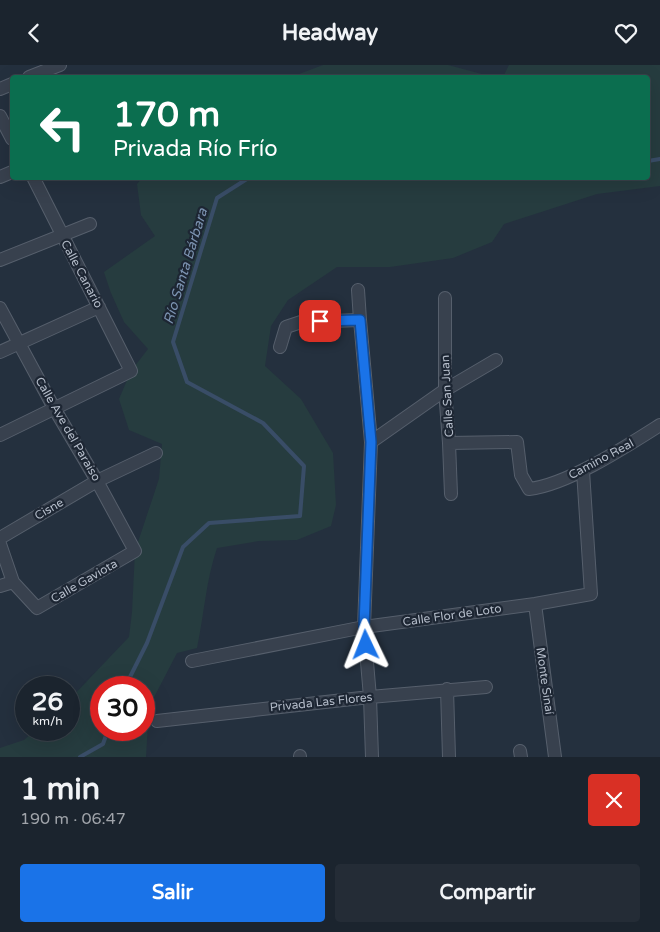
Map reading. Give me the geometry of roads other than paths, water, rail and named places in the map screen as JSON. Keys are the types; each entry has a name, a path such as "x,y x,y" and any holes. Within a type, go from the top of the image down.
{"street":[{"path":"34,75 60,65"},
{"path":"0,116 10,135"},
{"name":"Calle Canario","path":"34,180 61,236 131,371 54,408"},
{"path":"0,260 90,224"},
{"path":"358,290 371,442 364,627 370,697 372,757"},
{"name":"Calle San Juan","path":"446,298 445,389 450,443 451,494"},
{"path":"0,352 99,307"},
{"name":"Calle Ave del Paraíso","path":"0,308 54,408 98,481 135,551"},
{"path":"280,347 286,327 301,322 360,320"},
{"path":"371,442 445,389 496,361"},
{"path":"0,435 54,408"},
{"name":"Camino Real","path":"450,443 517,442 522,475 529,489 539,488 582,471 660,425"},
{"name":"Cisne","path":"0,538 98,481 156,453"},
{"name":"Calle Flor de Loto","path":"192,661 364,627 535,604 591,594 582,471"},
{"path":"0,544 13,582 0,586"},
{"name":"Calle Gaviota","path":"13,582 37,608 135,551"},
{"name":"Monte Sinaí","path":"535,604 556,757"},
{"name":"Privada Las Flores","path":"157,721 447,689 486,687"},
{"path":"447,689 449,757"}],"waterway":[{"name":"Río Santa Bárbara","path":"650,161 660,159"},
{"name":"Río Santa Bárbara","path":"130,676 147,643 183,547 209,523 300,516 304,466 263,423 187,382 173,342 217,198 245,180"},
{"name":"Río Santa Bárbara","path":"80,757 103,744 104,741"}]}
